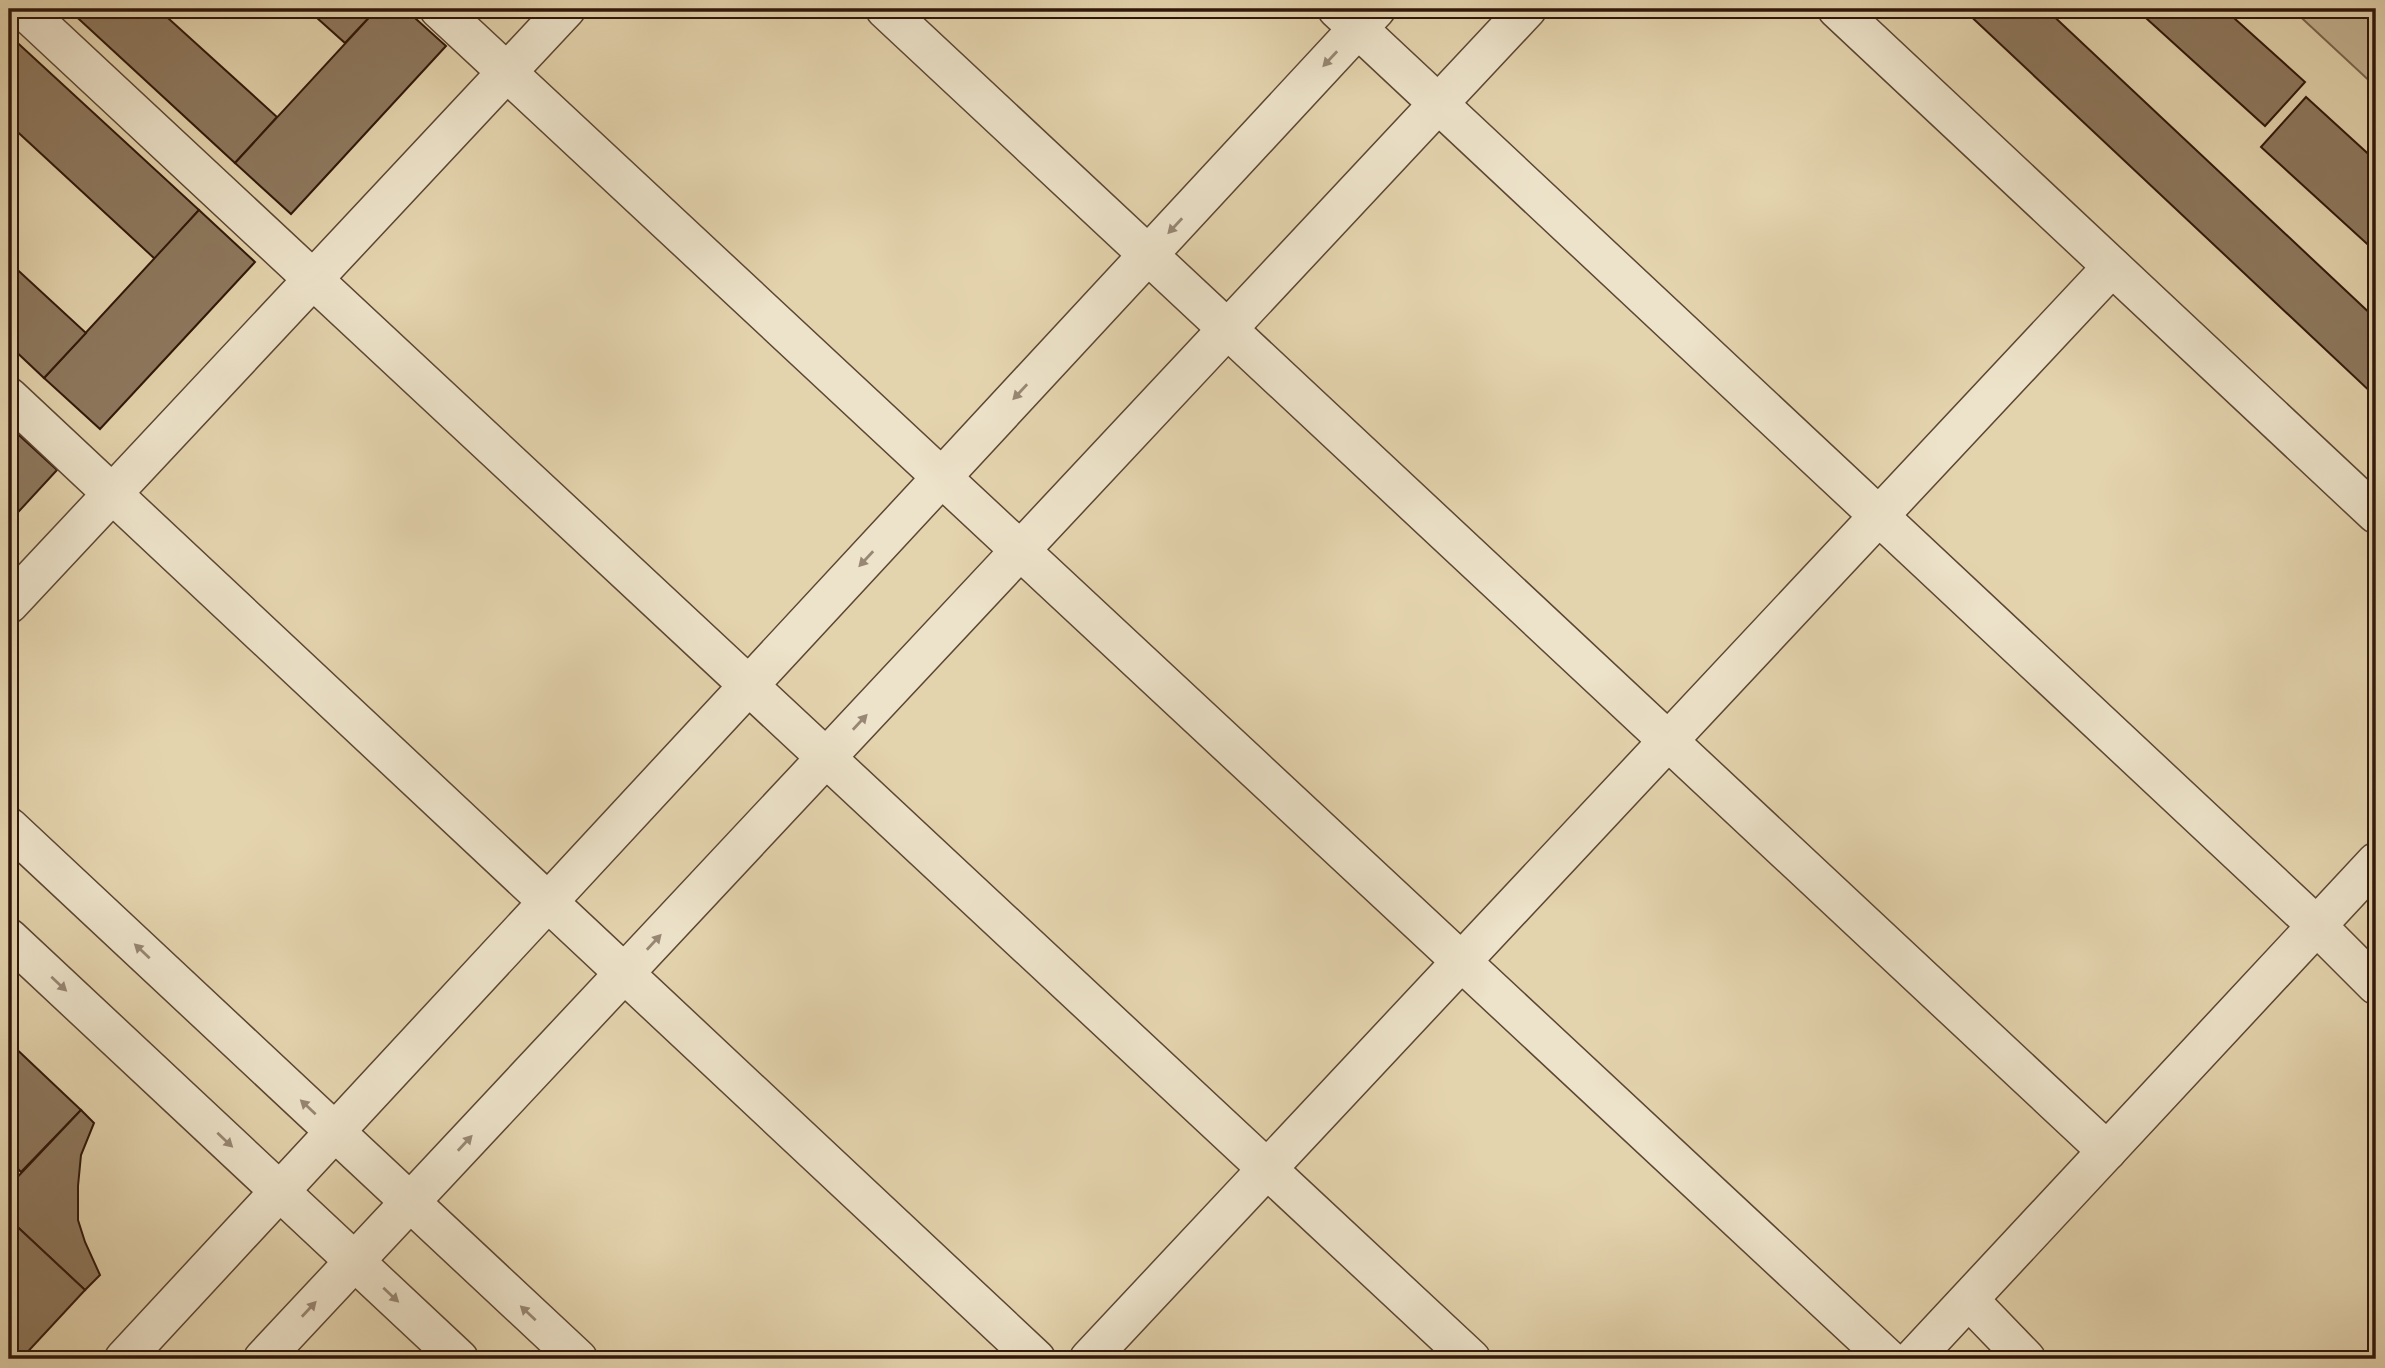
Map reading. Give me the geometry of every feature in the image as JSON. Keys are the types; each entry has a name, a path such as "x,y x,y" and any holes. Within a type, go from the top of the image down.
{"street":[{"path":"23,9 1471,1359"},
{"path":"439,9 1888,1359"},
{"path":"9,604 566,9"},
{"path":"885,9 2107,1151"},
{"path":"263,1359 1527,9"},
{"path":"1837,9 2376,514"},
{"path":"124,1359 1148,254 1357,15 1438,104 2318,926 2376,985"},
{"path":"1089,1359 2112,267"},
{"path":"9,397 1036,1359"},
{"path":"9,827 578,1359"},
{"path":"1913,1359 2376,862"},
{"path":"9,938 459,1359"},
{"path":"1969,1300 2026,1359"}],"shaded area":[{"path":"2292,9 2376,9 2376,87"}],"building":[{"path":"68,9 158,9 277,117 235,163"},
{"path":"307,9 377,9 345,43"},
{"path":"377,9 405,9 446,46 291,214 235,163"},
{"path":"1963,9 2046,9 2376,319 2376,397"},
{"path":"2136,9 2224,9 2305,82 2265,126"},
{"path":"9,35 199,210 155,259 9,124"},
{"path":"2306,97 2376,161 2376,252 2261,147"},
{"path":"199,210 255,262 100,429 44,378"},
{"path":"9,262 86,333 44,378 9,345"},
{"path":"9,426 57,470 9,522"},
{"path":"9,1042 81,1110 21,1172 9,1160"},
{"path":"81,1110 94,1123 81,1155 78,1220 100,1275 85,1290 9,1219 9,1186"},
{"path":"9,1219 85,1290 21,1359 13,1359 9,1355"}]}
